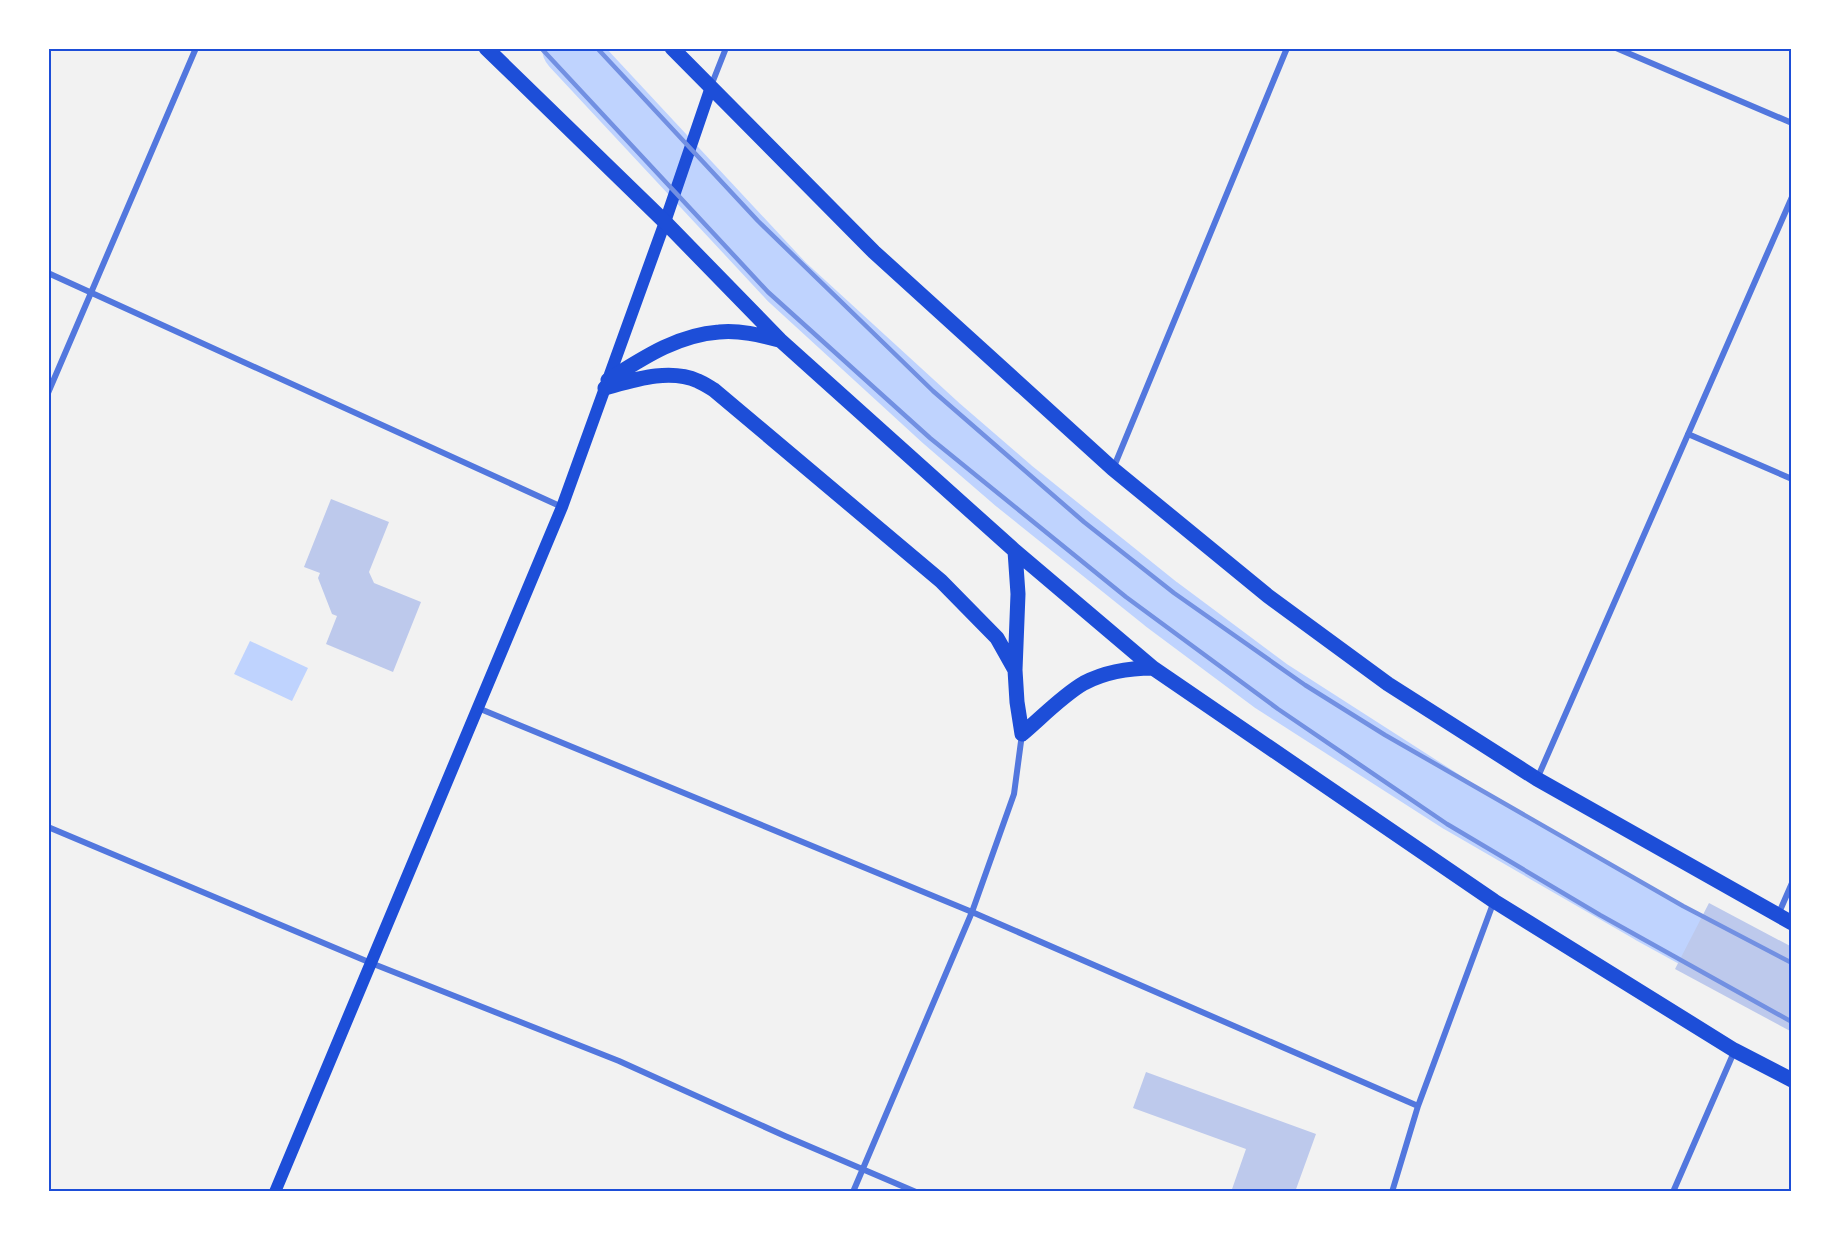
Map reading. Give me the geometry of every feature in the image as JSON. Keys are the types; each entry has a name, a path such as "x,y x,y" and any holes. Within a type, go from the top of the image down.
{"main road":[{"path":"486,48 665,222 780,340 1015,551 1153,668 1494,901 1734,1050 1792,1080"},
{"path":"672,48 874,252 1113,469 1268,596 1369,671 1537,779 1785,920"},
{"path":"275,1192 562,507 711,87"},
{"path":"607,384 651,353 676,341 718,332 758,335 780,340"},
{"path":"607,384 671,376 696,380 714,390 941,581 997,638 1014,669"},
{"path":"1015,551 1018,594 1014,669 1022,734"},
{"path":"1022,734 1084,683 1122,670 1153,668"}],"street":[{"path":"48,393 196,48"},
{"path":"711,87 726,48"},
{"path":"1113,469 1287,48"},
{"path":"1616,48 1792,123"},
{"path":"1537,779 1792,196"},
{"path":"48,273 562,507"},
{"path":"1688,434 1792,479"},
{"path":"478,708 972,912 1418,1106"},
{"path":"853,1192 972,912 1014,794 1022,734"},
{"path":"48,827 371,963 619,1061 916,1192"},
{"path":"1785,920 1792,883"},
{"path":"1392,1192 1418,1106 1494,901"},
{"path":"1673,1192 1734,1050"}],"water":[{"path":"250,641 308,668 292,701 234,674"}],"building":[{"path":"331,499 389,522 369,572 374,583 421,602 393,672 326,644 337,616 332,614 318,578 320,573 304,567"},
{"path":"1709,903 1792,947 1792,1032 1675,969"},
{"path":"1146,1072 1316,1134 1295,1192 1231,1192 1246,1149 1133,1108"}],"waterway":[{"path":"569,48 787,282 941,423 1014,486 1161,604 1271,686 1458,806 1648,916 1792,995"}],"railway":[{"path":"541,48 768,292 930,438 1126,597 1278,709 1447,824 1600,915 1792,1022"},
{"path":"597,48 758,221 933,391 1084,522 1174,593 1305,685 1385,735 1683,906 1792,963"}]}
